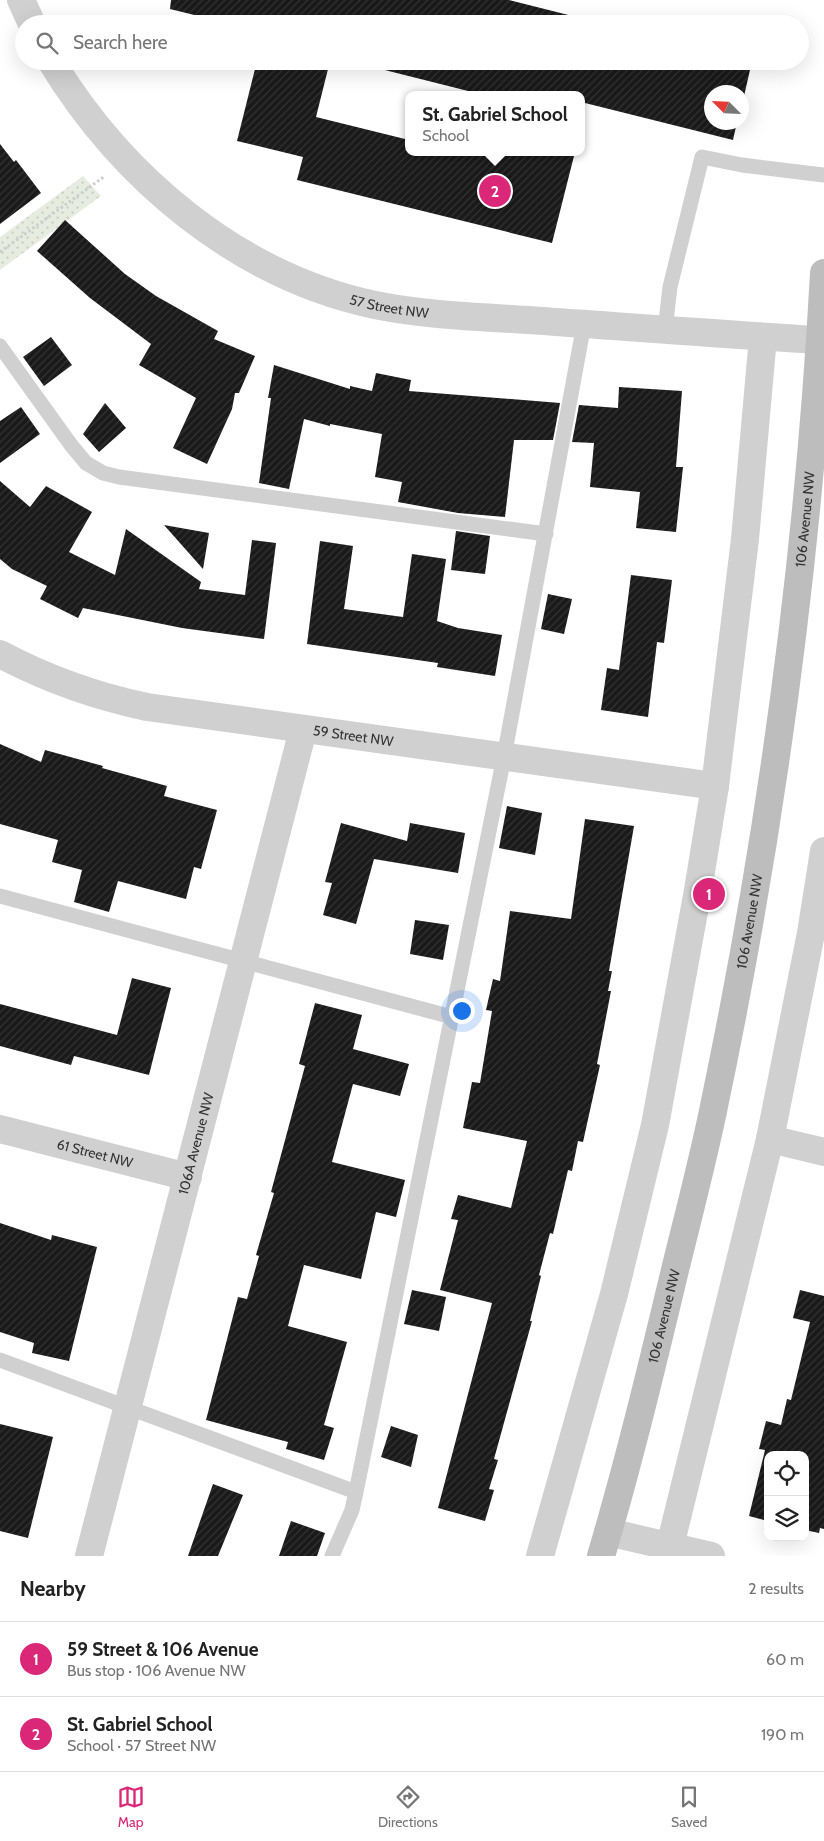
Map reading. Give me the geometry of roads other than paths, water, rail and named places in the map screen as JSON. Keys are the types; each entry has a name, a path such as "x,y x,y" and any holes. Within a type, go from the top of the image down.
{"main road":[{"name":"106 Avenue NW","path":"605,1544 643,1405 710,1123 744,954 772,787 800,561 820,340 824,273"}],"street":[{"path":"21,0 28,15"},
{"name":"57 Street NW","path":"57,70 93,124 157,190 223,241 282,273 339,296 410,311 820,340"},
{"path":"540,1556 614,1294 655,1125 715,786 745,539 763,336"},
{"name":"59 Street NW","path":"0,654 43,676 113,700 303,730 715,786"},
{"name":"106A Avenue NW","path":"89,1556 129,1409 303,730"},
{"path":"670,1546 770,1139 809,943 824,851"},
{"name":"61 Street NW","path":"0,1128 188,1177"},
{"path":"770,1139 824,1152"},
{"path":"605,1544 670,1546 711,1556"}],"lane":[{"path":"665,330 670,287 702,157 750,166 824,175"},
{"path":"332,1556 352,1510 356,1492 504,757 584,324"},
{"path":"0,346 71,446 86,463 103,473 119,477 546,534"},
{"path":"0,896 452,1017"},
{"path":"0,1360 356,1492"}],"place":[{"name":"St. Gabriel School","path":"495,191"},
{"name":"59 Street & 106 Avenue","path":"709,894"}]}
